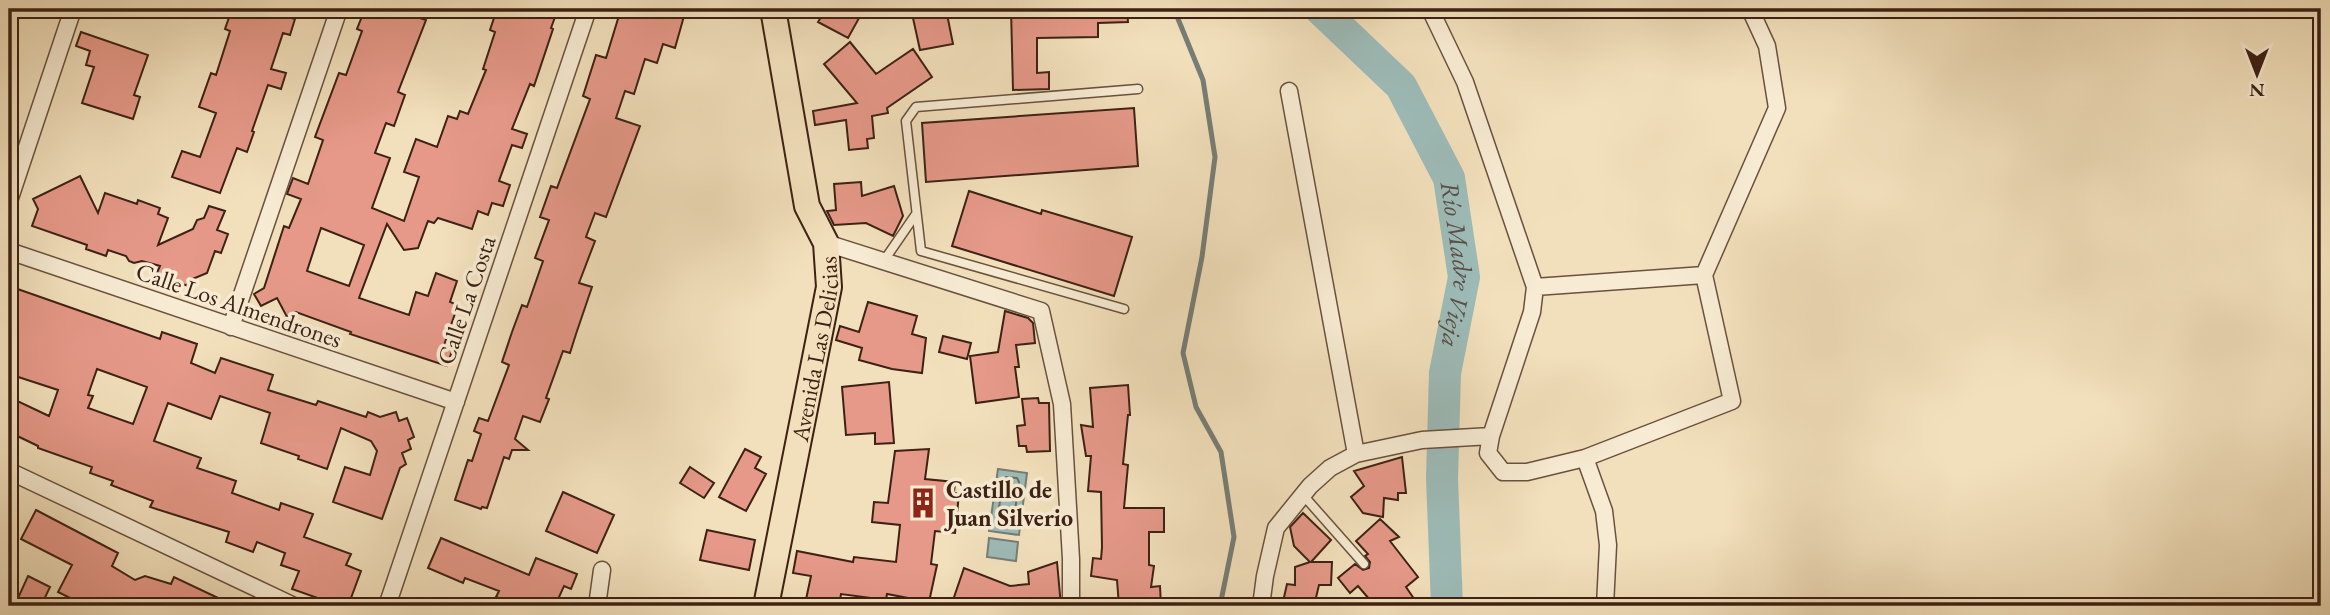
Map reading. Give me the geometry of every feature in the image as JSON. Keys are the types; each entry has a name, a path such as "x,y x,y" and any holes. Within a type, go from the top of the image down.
{"main road":[{"name":"Avenida Las Delicias","path":"766,606 829,287 825,243 807,206 773,9"}],"street":[{"path":"9,201 73,9"},
{"path":"231,327 339,9"},
{"name":"Calle La Costa","path":"387,606 588,9"},
{"path":"1430,9 1465,82 1535,287 1532,312 1491,436 1488,453 1503,472 1527,472 1585,458 1732,401 1704,275 1777,108 1767,46 1750,9"},
{"path":"1289,91 1356,454"},
{"path":"825,243 1041,311 1062,404 1072,559 1071,606"},
{"name":"Calle Los Almendrones","path":"9,251 456,402"},
{"path":"1535,287 1704,275"},
{"path":"1261,606 1276,528 1330,468 1356,454 1431,440 1491,436"},
{"path":"1585,458 1604,511 1608,545 1605,606"},
{"path":"9,471 295,606"},
{"path":"597,606 602,569"}],"lane":[{"path":"1124,309 921,251 906,121 916,107 1138,89"},
{"path":"883,262 916,214"},
{"path":"1303,495 1364,564"}],"water":[{"path":"998,469 1027,473 1019,535 989,531"},
{"path":"989,538 1018,542 1016,561 987,557"}],"building":[{"path":"232,9 266,9 295,19 290,35 283,33 271,69 286,73 281,89 268,85 247,152 237,148 220,193 172,177 182,151 200,157 216,113 199,107 211,73 216,75 230,31 225,29"},
{"path":"365,9 416,9 414,16 426,20 398,92 405,95 394,126 386,123 375,153 390,158 372,208 404,221 419,177 404,172 416,139 437,147 448,116 457,119 460,111 468,114 486,70 483,69 495,32 490,30 497,9 558,9 534,86 530,84 512,129 527,134 522,148 512,145 499,181 510,185 503,206 492,203 488,215 478,211 472,229 438,218 434,223 428,221 418,248 404,250 387,224 359,298 409,315 416,292 428,296 436,273 457,281 450,302 458,305 444,345 453,348 447,366 350,334 351,332 296,312 287,317 277,298 261,306 254,294 264,288 284,226 289,228 301,199 287,194 293,178 308,184 323,140 315,137 339,73 346,75 362,31 357,29","holes":["321,228 364,245 349,286 307,271"]},
{"path":"621,9 686,9 675,48 663,44 657,63 645,59 634,94 625,91 616,118 640,126 606,217 595,213 586,237 595,241 579,283 592,287 570,353 563,351 540,422 523,416 515,439 528,450 512,450 509,459 504,457 487,508 481,509 455,500 468,460 472,461 481,434 474,431 479,418 488,421 509,365 502,362 522,305 527,307 543,261 535,258 549,220 540,217 551,186 557,188 590,99 583,96 596,55 606,58"},
{"path":"826,9 864,9 848,38 818,22"},
{"path":"911,9 946,9 953,44 920,50"},
{"path":"1011,9 1127,9 1128,22 1098,23 1098,37 1037,38 1037,73 1049,72 1049,89 1013,90"},
{"path":"81,32 148,55 134,95 140,97 133,119 82,103 94,67 86,65 90,51 76,46"},
{"path":"850,42 876,74 913,49 932,77 887,108 888,113 872,116 874,138 867,139 868,148 849,150 846,120 815,125 813,111 857,103 824,64"},
{"path":"1134,108 1138,166 926,182 922,123"},
{"path":"80,176 98,213 105,193 137,204 138,200 160,208 158,214 168,218 158,245 193,229 197,220 204,218 209,206 225,211 217,230 228,234 221,253 215,251 207,273 190,280 188,286 156,275 160,266 142,261 134,263 126,256 108,250 106,256 86,249 87,245 32,226 38,209 33,199"},
{"path":"861,182 862,196 894,186 903,216 893,236 866,223 834,225 827,211 836,210 834,184"},
{"path":"969,191 1041,214 1042,210 1132,237 1114,296 952,246"},
{"path":"9,286 160,339 162,332 197,344 191,363 215,373 221,358 273,375 268,390 316,405 318,401 366,417 368,412 380,417 396,412 399,421 407,418 414,437 408,440 411,449 402,453 406,464 400,468 382,519 333,502 345,467 370,475 377,451 371,441 341,428 327,469 261,443 270,413 220,396 211,419 168,403 154,441 201,458 197,468 236,481 232,493 279,510 281,503 313,514 304,537 351,554 346,565 361,571 348,606 340,606 292,589 299,571 281,565 285,553 257,542 253,552 226,542 229,532 150,507 153,501 111,485 113,481 90,473 92,467 38,448 9,432 9,397 49,416 58,390 9,374","holes":["97,369 147,387 133,424 88,408 93,396 88,395"]},
{"path":"868,302 917,316 912,334 926,338 922,373 892,369 859,360 862,348 836,340 840,326 859,332"},
{"path":"1005,311 1028,318 1033,323 1035,343 1016,345 1019,367 1015,367 1019,397 976,403 970,356 998,352"},
{"path":"943,336 971,343 967,359 939,352"},
{"path":"889,382 894,443 875,444 875,433 846,435 842,387"},
{"path":"1128,385 1130,415 1123,464 1128,465 1124,508 1164,508 1164,532 1149,532 1149,565 1154,566 1151,587 1160,586 1161,606 1119,606 1117,580 1091,576 1093,558 1101,559 1101,492 1088,491 1091,456 1086,456 1081,425 1093,427 1090,388"},
{"path":"1038,398 1039,403 1049,403 1050,451 1027,452 1026,446 1019,446 1017,426 1025,425 1022,399"},
{"path":"745,449 761,457 755,468 766,474 746,511 719,497"},
{"path":"929,449 925,479 955,482 954,493 959,494 955,533 935,531 931,564 937,565 929,602 887,594 886,600 841,594 839,606 805,604 811,576 793,573 797,551 853,562 854,557 896,562 900,525 872,522 874,502 888,503 895,451"},
{"path":"1402,457 1406,493 1398,493 1398,500 1384,498 1383,517 1363,513 1351,497 1364,486 1354,471"},
{"path":"690,467 714,483 704,498 680,483"},
{"path":"563,492 614,515 597,553 546,531"},
{"path":"36,510 118,553 112,566 135,580 145,576 171,584 174,577 235,606 86,606 58,592 72,565 21,539"},
{"path":"1303,513 1331,540 1311,562 1332,562 1331,585 1319,585 1314,606 1282,606 1287,584 1295,585 1295,567 1310,562 1294,546 1290,527"},
{"path":"1380,519 1399,537 1390,541 1418,577 1406,587 1419,606 1392,606 1388,599 1375,606 1358,586 1350,593 1338,578 1355,564 1363,570 1369,568 1370,562 1365,556 1368,554 1356,541"},
{"path":"707,530 755,540 749,570 700,560"},
{"path":"441,538 529,575 536,558 577,574 571,589 564,586 555,606 536,606 520,600 518,605 496,597 499,591 465,578 463,583 428,568"},
{"path":"1057,562 1061,606 951,606 964,568 1010,586 1029,584 1028,572"},
{"path":"28,576 50,587 41,606 18,598"}],"waterway":[{"path":"1174,9 1203,80 1215,157 1202,257 1183,353 1196,407 1221,452 1234,537 1220,606"},
{"name":"Río Madre Vieja","path":"1320,9 1401,86 1449,178 1464,277 1445,373 1442,478 1447,606"}],"place":[{"name":"Castillo de Juan Silverio","path":"923,503"}]}
